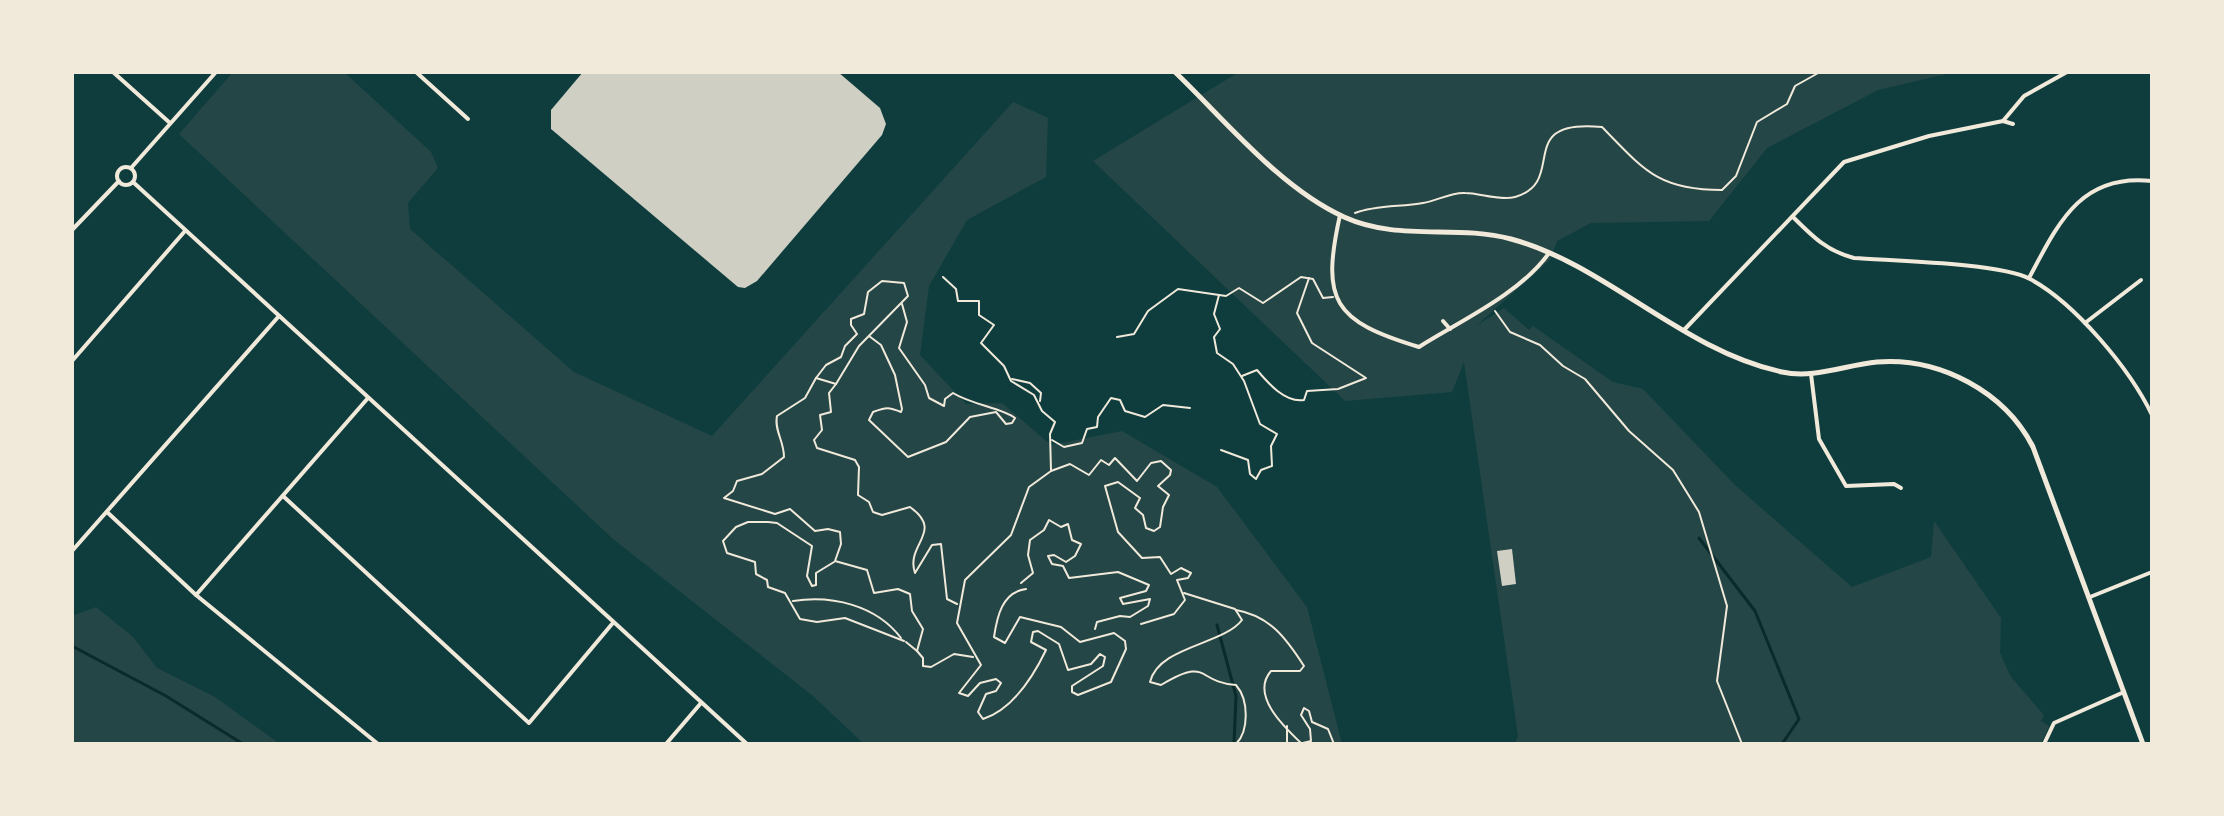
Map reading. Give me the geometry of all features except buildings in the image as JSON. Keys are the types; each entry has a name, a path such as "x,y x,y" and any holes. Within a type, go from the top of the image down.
{"main road":[{"path":"1175,72 1292,184 1349,219 1407,233 1494,236 1549,253 1683,332 1769,368 1811,374 1900,362 1962,380 1993,396 2009,411 2033,447 2143,744"}],"street":[{"path":"113,72 170,123"},
{"path":"122,80 128,72"},
{"path":"72,230 119,181 119,171 131,168 216,72"},
{"path":"416,72 468,119"},
{"path":"2003,121 2024,96 2067,72"},
{"path":"1683,332 1844,162 1929,136 2003,121 2013,124"},
{"path":"131,168 135,175 133,182"},
{"path":"119,181 126,184 133,182"},
{"path":"2029,278 2071,207 2092,191 2115,182 2152,181"},
{"path":"133,182 612,624 747,744"},
{"path":"1340,215 1332,248 1334,296 1347,313 1362,323 1419,347 1535,271 1549,253"},
{"path":"1793,217 1819,243 1844,255 1993,270 2029,278 2085,323 2137,389 2152,415"},
{"path":"72,361 185,231"},
{"path":"2085,323 2141,280"},
{"path":"72,551 279,316"},
{"path":"1443,321 1450,329"},
{"path":"1811,374 1819,439 1846,486 1894,484 1901,488"},
{"path":"196,595 368,398"},
{"path":"283,496 529,723 612,624"},
{"path":"107,512 196,595 378,744"},
{"path":"2090,597 2152,572"},
{"path":"2044,744 2054,723 2124,692"},
{"path":"666,744 701,703"}],"path":[{"path":"1349,219 1366,209 1426,203 1461,192 1513,198 1533,188 1543,168 1544,146 1560,128 1579,124 1602,127 1662,182 1696,190 1722,190 1736,176 1757,122 1787,104 1795,86 1820,72"},
{"path":"943,277 956,289 958,301 979,301 979,315 994,325 981,343 1004,366 1010,378 1040,402"},
{"path":"1117,337 1134,334 1148,311 1175,290 1230,295 1238,288 1244,294 1267,302 1301,277 1316,281 1323,298 1328,300 1334,296"},
{"path":"1242,376 1257,370 1285,397 1299,402 1307,391 1338,389 1366,378 1351,365 1312,343 1303,331 1297,313 1309,278"},
{"path":"904,641 845,618 804,621 796,615 792,601 785,593 768,587 767,580 756,574 759,572 754,561 727,553 723,538 748,522 777,523 812,546 807,576 812,586 816,585 816,573 835,561 841,544 840,532 828,529 815,531 790,509 775,514 737,504 723,495 733,491 737,481 762,474 784,457 783,441 775,426 777,416 805,398 826,365 841,357 845,346 857,334 851,319 864,314 868,292 882,281 904,283 908,296 869,336 829,393 831,412 820,415 823,427 814,440 817,448 839,452 857,463 858,495 869,502 873,512 882,515 910,507 919,514 925,531 913,559 915,573 932,545 941,544 947,599 959,605"},
{"path":"1219,295 1214,314 1220,325 1214,337 1216,350 1242,376 1260,424 1277,434 1271,446 1272,466 1262,469 1254,479 1248,460 1221,450"},
{"path":"1490,303 1510,332 1540,345 1563,366 1585,379 1629,431 1673,470 1699,512 1727,606 1717,681 1742,744"},
{"path":"869,336 881,345 895,375 902,409 901,412 890,406 882,408 873,412 869,420 908,457 943,444 970,417 985,417 996,412 1006,424 1012,423 1015,418 1007,411 987,409 953,393 945,399 944,406 933,402 899,348 907,322 902,304"},
{"path":"816,378 836,384"},
{"path":"1010,378 1035,386 1041,393 1042,411 1055,422 1051,440 1051,471"},
{"path":"1051,440 1064,447 1082,443 1087,429 1097,427 1098,417 1111,398 1120,400 1125,411 1145,417 1163,405 1190,408"},
{"path":"1026,589 1014,592 1005,602 997,617 994,637 1005,643 1020,617 1061,627 1080,642 1114,633 1125,641 1126,649 1115,676 1107,685 1086,694 1074,694 1072,686 1103,666 1105,657 1100,654 1091,664 1068,670 1059,644 1038,631 1033,632 1031,642 1046,650 1040,668 1004,709 983,719 978,712 983,699 1001,683 996,679 984,682 968,696 962,696 960,691 981,665 957,623 965,580 1011,535 1029,487 1051,471 1075,464 1089,475 1101,460 1109,465 1115,458 1137,481 1157,460 1169,465 1170,475 1158,486 1169,497 1163,507 1160,527 1154,531 1146,528 1142,512 1135,508 1140,498 1118,482 1105,486 1118,532 1142,558 1160,557 1171,574 1181,568 1189,571 1188,578 1177,580 1185,600 1177,612 1141,624"},
{"path":"1021,583 1033,573 1028,555 1030,540 1044,530 1050,519 1061,527 1068,524 1072,540 1081,544 1077,553 1066,562 1054,555 1048,556 1052,564 1063,566 1069,578 1118,572 1149,585 1146,591 1120,598 1123,604 1150,599 1148,606 1130,617 1120,616 1097,622 1095,629"},
{"path":"835,561 867,570 874,593 898,589 910,594 912,611 923,629 917,651"},
{"path":"1183,593 1252,613 1277,628 1304,666 1300,671 1271,671 1265,679 1266,701 1302,744 1304,740 1311,741 1310,729 1301,715 1304,708 1309,711 1312,722 1328,729 1334,744"},
{"path":"792,601 814,597 867,610 917,651 923,658 923,666 928,668 954,654 974,657"},
{"path":"1235,609 1242,620 1239,624 1209,637 1202,645 1168,658 1150,682 1161,685 1187,670 1204,672 1222,684 1236,685 1242,694 1247,721 1246,734 1236,744"},
{"path":"1287,725 1287,744"}],"shaded area":[{"path":"233,72 344,72 431,152 438,168 408,203 410,229 574,372 712,436 1013,102 1048,118 1046,177 967,220 929,286 920,355 966,404 1002,403 1051,445 1122,431 1217,487 1307,607 1342,744 864,744 813,696 613,539 179,134"},
{"path":"1239,72 1955,72 1878,90 1767,148 1709,221 1591,223 1557,241 1550,260 1476,326 1504,308 1529,330 1533,326 1613,382 1643,389 1735,485 1852,587 1931,557 1934,521 2001,618 2000,653 2011,677 2044,715 2041,721 2049,726 2041,744 1515,744 1518,736 1464,362 1452,392 1345,401 1093,161"},
{"path":"96,607 133,637 157,668 215,697 280,744 72,744 72,616"}],"waterway":[{"path":"1699,538 1755,611 1799,719 1782,744"},
{"path":"1217,625 1236,696 1234,744"},
{"path":"72,646 166,696 243,744"}]}
